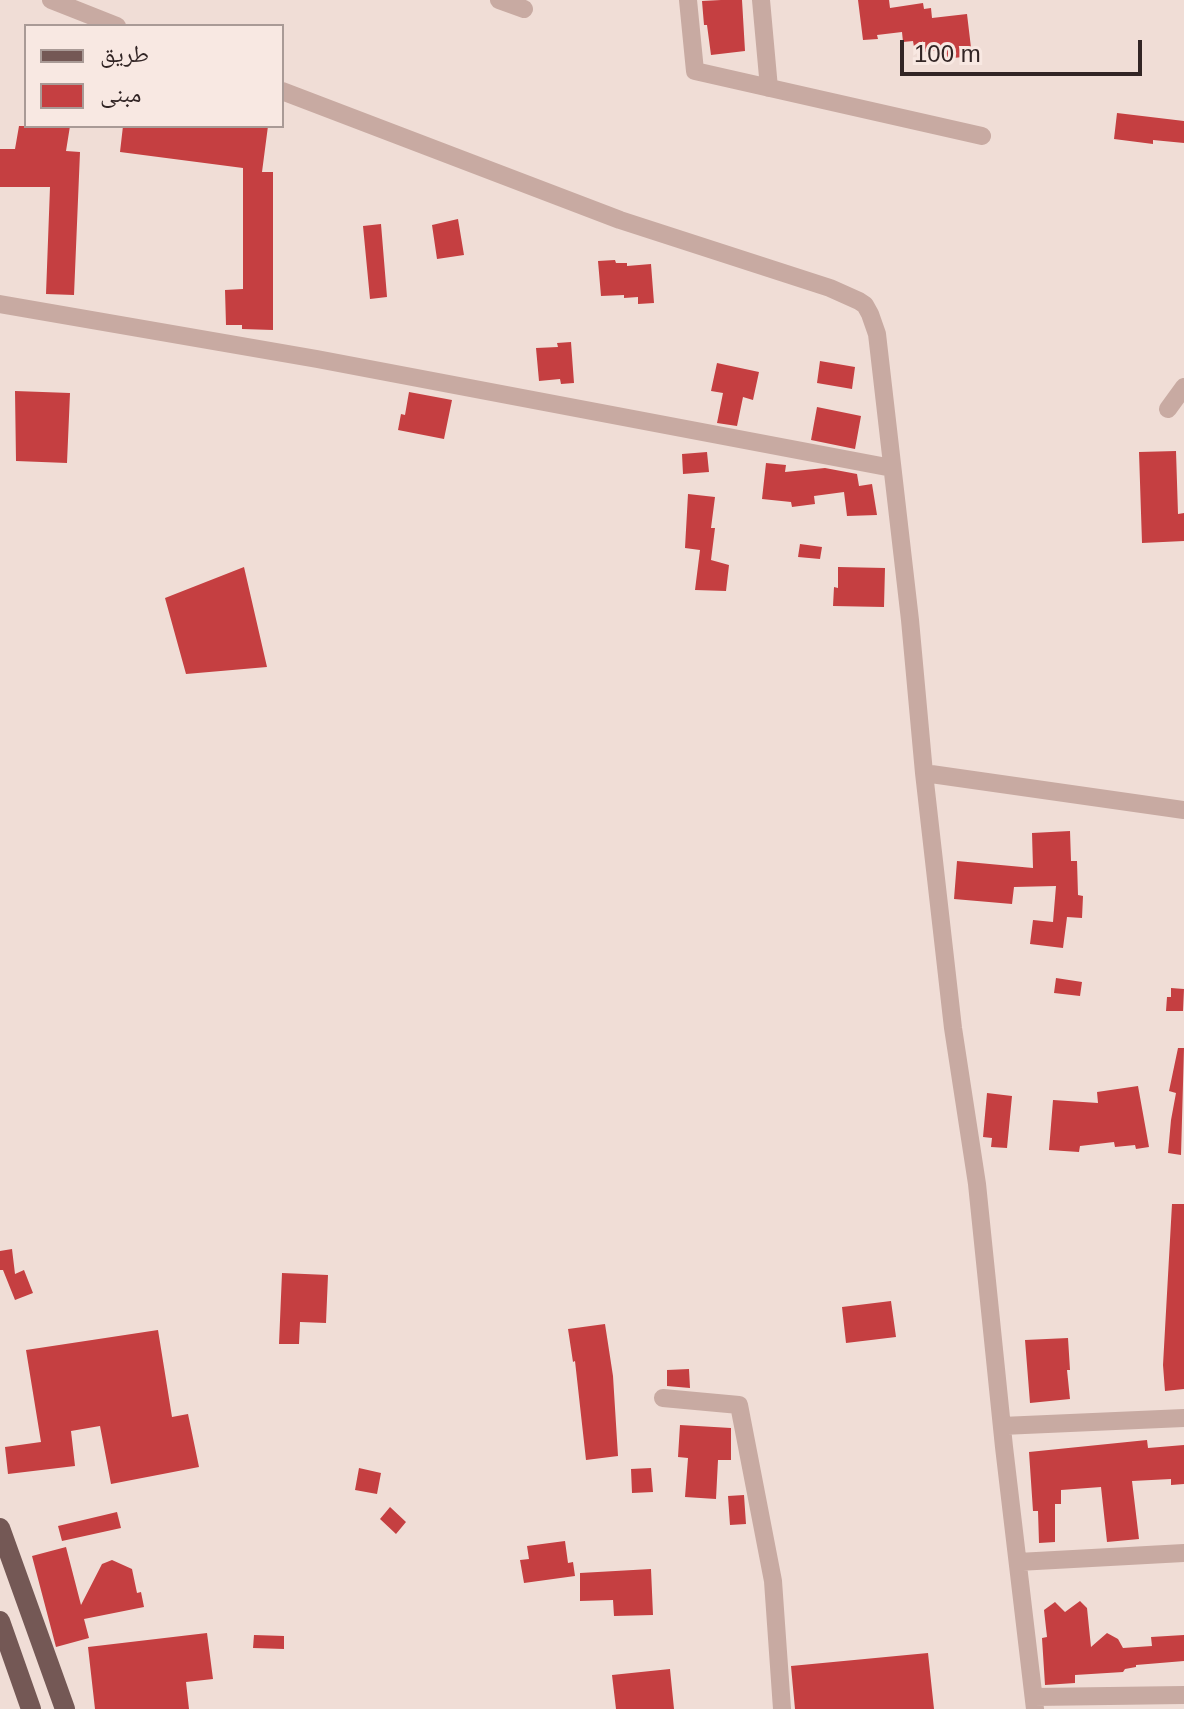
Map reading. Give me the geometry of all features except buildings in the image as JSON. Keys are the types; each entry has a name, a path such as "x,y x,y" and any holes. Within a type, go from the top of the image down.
{"main road":[{"path":"0,1528 65,1709"},
{"path":"0,1621 31,1709"}],"street":[{"path":"51,0 112,24"},
{"path":"499,0 524,9"},
{"path":"688,0 695,71 982,136"},
{"path":"761,0 769,88"},
{"path":"284,92 620,220 830,288 865,305 877,334 953,1028 977,1184 1034,1703 1184,1695"},
{"path":"0,304 317,359 892,468"},
{"path":"1168,409 1184,387"},
{"path":"924,773 1184,810"},
{"path":"663,1398 739,1405 773,1581 782,1709"},
{"path":"1002,1426 1184,1418"},
{"path":"1018,1562 1184,1553"}]}
